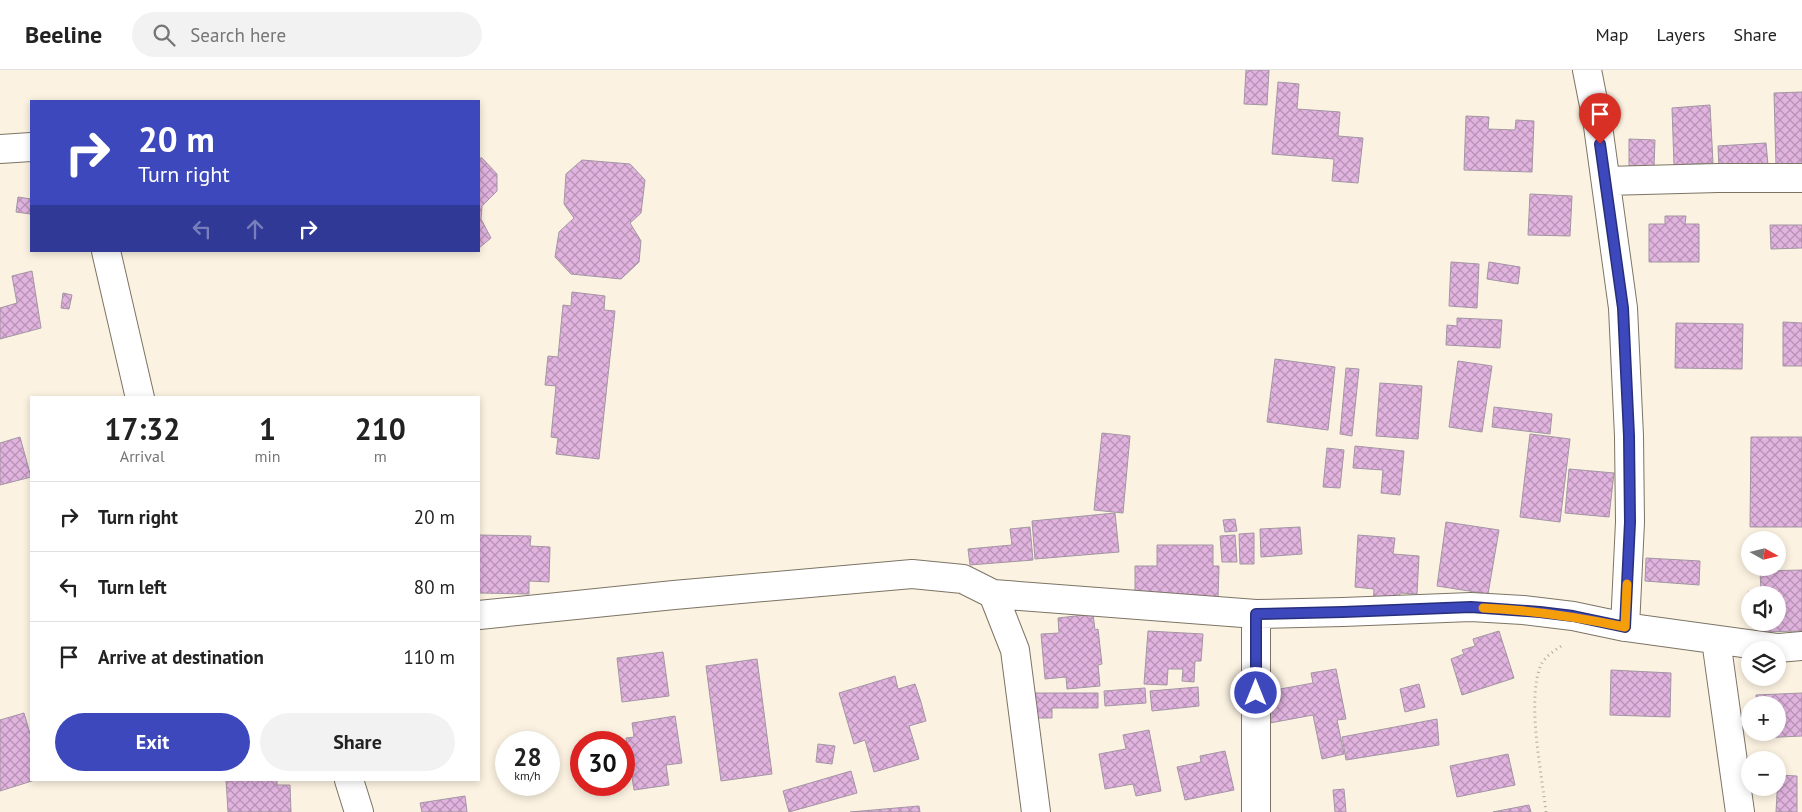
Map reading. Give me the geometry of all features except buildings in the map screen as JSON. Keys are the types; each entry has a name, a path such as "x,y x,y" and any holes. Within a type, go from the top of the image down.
{"street":[{"path":"1587,70 1606,181 1623,308 1629,436 1630,522 1625,627"},
{"path":"0,149 30,147"},
{"path":"1606,181 1802,178"},
{"path":"106,252 140,396"},
{"path":"480,615 674,595 912,574 963,579 993,594 1256,614 1471,607 1523,610 1716,640 1778,648 1802,646"},
{"path":"993,594 1014,650 1036,812"},
{"path":"1256,614 1256,812"},
{"path":"1716,640 1740,812"},
{"path":"349,781 359,812"}],"path":[{"path":"1546,812 1535,717 1536,690 1541,665 1547,657 1594,621"}],"slow traffic":[{"path":"1483,608 1523,610 1573,616 1625,627 1627,584"}],"route":[{"path":"1256,693 1256,614 1471,607 1523,610 1573,616 1625,627 1630,522 1629,436 1623,308 1600,144"}]}
